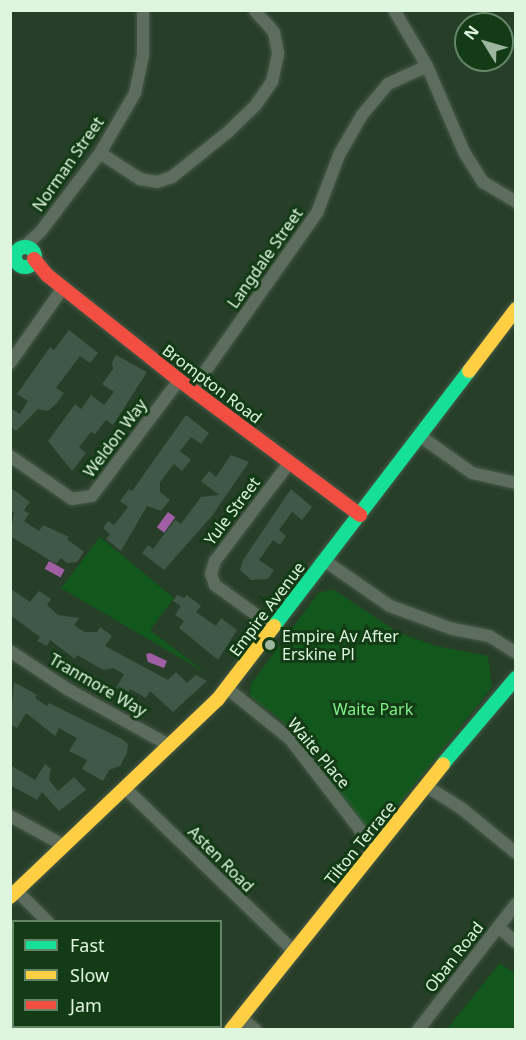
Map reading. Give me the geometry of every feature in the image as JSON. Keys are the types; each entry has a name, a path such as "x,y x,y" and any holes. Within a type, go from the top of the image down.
{"street":[{"name":"Norman Street","path":"22,253 100,153 135,93 143,56 143,10"},
{"path":"100,153 140,179 157,182 172,177 228,132 255,106 272,82 278,53 274,32 255,10"},
{"path":"394,10 427,66 464,152 483,182 516,202"},
{"name":"Langdale Street","path":"192,390 317,213 339,155 362,115 388,84 427,66"},
{"name":"Brompton Road","path":"22,253 178,380 360,515"},
{"path":"10,363 63,288"},
{"name":"Empire Avenue","path":"14,894 63,845 171,746 228,688 516,309"},
{"name":"Weldon Way","path":"10,456 72,499 92,496 178,380"},
{"path":"420,436 472,473 516,483"},
{"name":"Yule Street","path":"273,627 215,585 211,574 215,561 290,462"},
{"path":"325,561 390,606 453,629 489,636 516,653"},
{"name":"Tranmore Way","path":"10,651 69,690 171,746"},
{"name":"Tilton Terrace","path":"231,1029 430,781 516,678"},
{"name":"Waite Place","path":"228,688 290,740 375,849"},
{"path":"430,781 516,845"},
{"path":"430,781 516,853"},
{"name":"Asten Road","path":"125,788 295,952"},
{"path":"10,816 63,845"},
{"path":"14,894 47,920"},
{"name":"Oban Road","path":"418,1029 516,904"},
{"path":"498,927 516,942"},
{"path":"241,1018 256,1029"}],"green space":[{"path":"100,537 174,598 150,630 206,673 61,588"},
{"name":"Waite Park","path":"334,590 397,632 436,646 488,656 492,687 377,832 362,827 282,721 250,696 251,684 319,592"},
{"path":"500,963 515,974 515,1029 447,1029"}],"shaded area":[{"path":"168,512 175,517 164,533 157,527"},
{"path":"49,561 65,570 60,578 45,569"},
{"path":"150,653 167,661 164,668 148,662 146,654"}],"building":[{"path":"69,330 98,353 90,363 80,356 56,388 64,393 57,403 48,411 38,409 16,431 11,427 10,408 20,414 28,401 17,394 50,347 54,350"},
{"path":"116,355 147,372 113,425 106,420 95,434 91,432 79,447 86,453 72,471 48,441 75,404 81,409 91,395 104,405 114,392 102,384 113,369 112,362"},
{"path":"186,415 209,433 201,444 191,437 180,451 191,460 182,471 174,464 160,482 160,492 170,500 161,511 147,506 121,551 106,539 110,534 103,528 108,521 114,525 128,507 120,501 129,489 132,491"},
{"path":"231,455 249,462 212,516 164,570 142,553 148,545 153,549 175,520 181,524 201,497 219,495 201,481 209,471 216,477"},
{"path":"10,487 30,502 24,510 29,514 24,521 39,531 43,525 69,537 67,539 84,552 77,562 67,563 61,558 56,564 10,536 14,513 10,510"},
{"path":"291,489 312,507 302,520 292,512 279,530 286,536 280,545 273,540 259,560 274,570 268,579 251,580 240,570 243,560"},
{"path":"10,588 30,602 39,591 51,599 47,605 58,615 79,618 74,625 84,632 97,632 100,627 112,636 105,646 168,680 176,672 187,683 196,675 207,681 173,712 150,691 146,698 130,689 128,694 116,688 124,674 113,668 103,670 77,655 75,659 50,640 47,646 37,641 40,637 10,615"},
{"path":"177,595 184,598 187,595 201,606 196,612 216,626 221,618 237,630 218,660 179,628 184,621 175,615 181,606 173,601"},
{"path":"14,682 37,695 35,698 47,706 49,703 122,739 128,744 127,753 120,766 109,770 103,781 82,769 87,760 69,751 77,738 59,728 55,736 26,713 17,728 10,724"},
{"path":"45,764 51,769 49,780 58,791 74,777 86,790 59,811 42,792 37,800 10,785 10,765 35,780"}],"traffic: fast":[{"path":"25,247 32,250 35,257 32,264 25,267 18,264 15,257 18,250 25,247"},
{"path":"274,626 469,371"},
{"path":"443,764 516,678"}],"traffic: slow":[{"path":"469,371 516,309"},
{"path":"10,897 218,699 274,626"},
{"path":"231,1030 443,764"}],"traffic: jam":[{"path":"34,259 47,275 179,380 360,515"}],"place":[{"name":"Empire Av After Erskine Pl","path":"270,645"}]}
